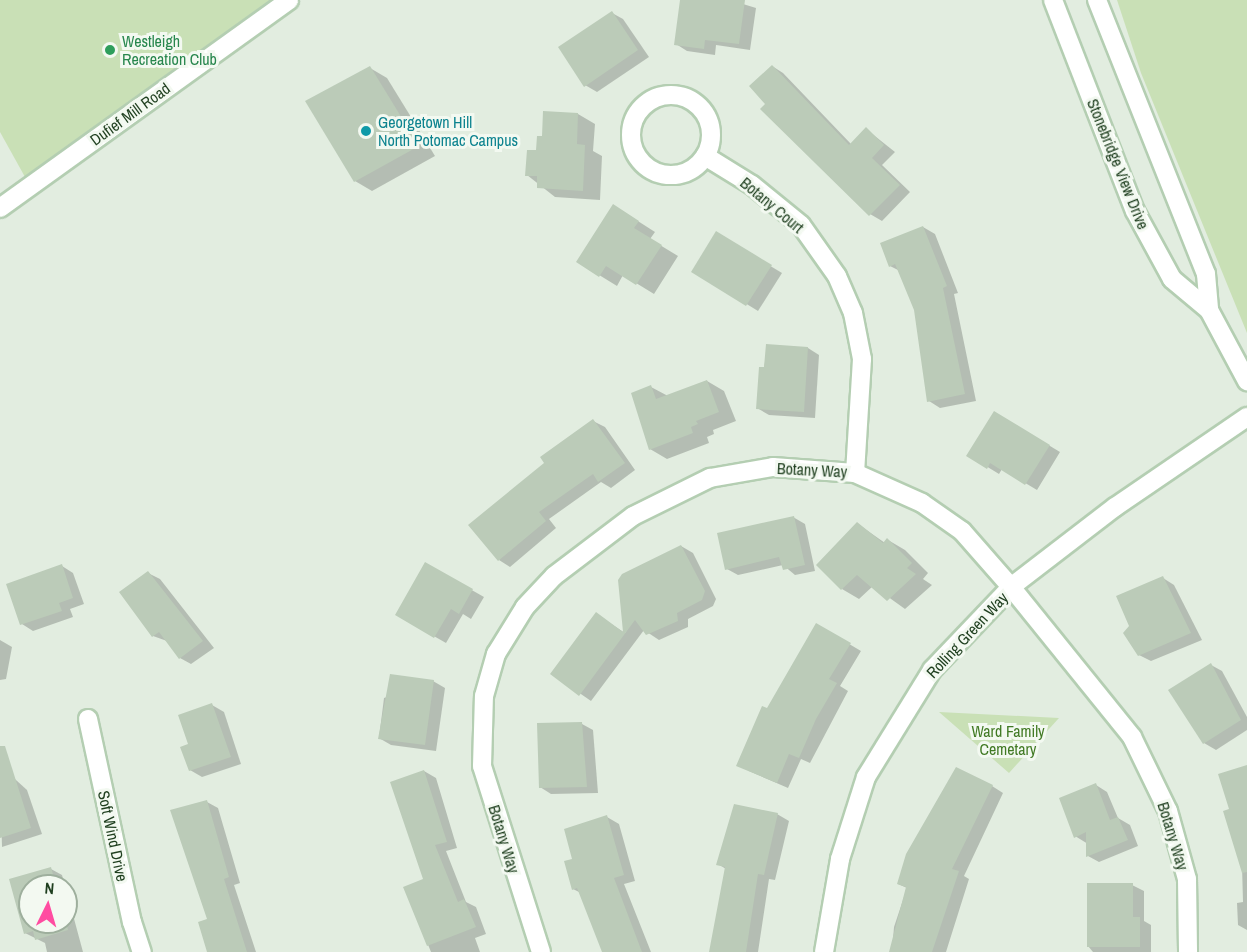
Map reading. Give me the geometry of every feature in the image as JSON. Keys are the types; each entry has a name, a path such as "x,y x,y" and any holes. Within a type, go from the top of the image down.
{"street":[{"name":"Dufief Mill Road","path":"0,208 289,0"},
{"name":"Stonebridge View Drive","path":"1053,0 1135,211 1172,279 1209,310 1247,381"},
{"name":"Stonebridge View Drive","path":"1097,0 1206,274 1209,310"},
{"path":"678,96 690,100 704,113 711,131 705,156 685,173 658,173 638,157 632,145 635,119 652,100 678,96"},
{"name":"Botany Court","path":"705,156 752,185 801,225 837,276 853,313 862,359 855,473"},
{"name":"Rolling Green Way","path":"824,952 840,859 866,777 932,670 1011,587 1115,507 1247,417"},
{"name":"Botany Way","path":"541,952 482,766 480,729 484,696 496,654 525,607 554,576 633,516 710,478 773,467 855,473 922,504 962,531 1011,587 1132,737 1168,811 1187,879 1188,952"},
{"name":"Soft Wind Drive","path":"88,719 132,921 142,952"}],"green space":[{"name":"Westleigh Recreation Club","path":"0,0 289,0 30,186 0,132"},
{"path":"1117,0 1247,0 1247,333 1141,73"},
{"name":"Ward Family Cemetary","path":"939,712 1059,718 1009,773"}],"building":[{"path":"680,0 745,0 739,44 705,40 704,49 674,45"},
{"path":"612,11 638,50 584,87 558,47"},
{"path":"772,65 849,145 866,127 884,145 872,158 900,185 869,216 760,109 765,104 749,86"},
{"name":"Georgetown Hill North Potomac Campus","path":"370,66 419,146 354,182 305,101"},
{"path":"543,111 578,113 577,144 585,145 583,191 537,188 537,176 525,176 527,150 536,150 537,136 542,136"},
{"path":"613,204 639,221 634,228 662,245 636,285 606,266 599,277 576,262"},
{"path":"923,226 947,286 943,288 965,394 927,402 914,310 895,264 889,267 880,243"},
{"path":"716,231 772,265 746,306 691,272"},
{"path":"766,344 808,347 804,412 756,409 759,367 764,367"},
{"path":"707,380 719,412 696,421 698,424 691,427 693,433 649,450 631,393 651,385 656,399"},
{"path":"994,411 1050,445 1025,485 990,463 987,469 966,456"},
{"path":"593,419 625,463 598,482 593,474 539,512 546,521 498,561 468,525 544,463 540,457"},
{"path":"794,516 805,565 783,570 779,557 725,570 717,533"},
{"path":"857,522 883,543 887,538 912,563 907,568 916,574 887,601 857,575 841,590 816,565"},
{"path":"681,545 705,591 702,600 677,613 678,621 646,635 635,620 579,696 550,674 596,612 623,632 618,580 622,574"},
{"path":"425,562 473,589 459,614 451,609 434,638 395,615"},
{"path":"62,564 73,598 59,603 62,611 20,625 6,584"},
{"path":"148,571 203,641 179,659 159,632 152,637 119,592"},
{"path":"1163,576 1191,633 1138,656 1123,633 1129,626 1116,596"},
{"path":"816,623 851,643 829,679 837,683 816,719 799,758 789,754 777,783 736,766 762,706 767,708"},
{"path":"1211,663 1241,720 1203,744 1168,690"},
{"path":"390,674 434,680 425,745 378,739"},
{"path":"212,703 231,757 189,771 180,747 188,744 178,715"},
{"path":"582,722 587,787 539,788 537,723"},
{"path":"0,746 5,746 31,828 0,838"},
{"path":"1247,765 1247,872 1242,873 1223,811 1229,809 1218,774"},
{"path":"956,767 993,785 952,869 959,871 932,952 889,952 906,887 897,884 906,854"},
{"path":"424,770 447,842 435,845 458,902 464,899 476,927 427,946 403,887 423,879 390,782"},
{"path":"1096,783 1110,820 1118,817 1128,840 1086,857 1086,832 1074,838 1059,798"},
{"path":"207,800 229,877 224,879 247,952 207,952 198,922 207,919 170,810"},
{"path":"734,804 778,813 764,875 758,874 746,952 709,952 725,867 716,865"},
{"path":"607,815 624,875 614,878 642,952 602,952 577,888 572,890 564,861 572,859 564,829"},
{"path":"51,867 53,874 26,874"},
{"path":"18,876 18,912 9,879"},
{"path":"1087,883 1133,883 1133,917 1140,917 1140,947 1087,947"},
{"path":"34,934 55,934 35,940"}],"place":[{"name":"Westleigh Recreation Club","path":"110,50"},
{"name":"Georgetown Hill North Potomac Campus","path":"366,131"}]}
